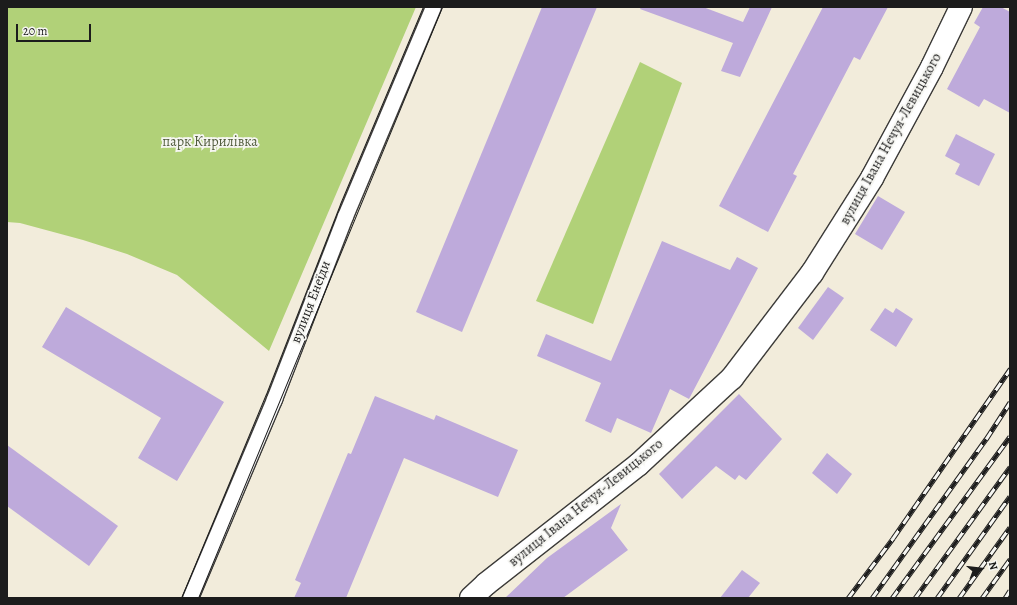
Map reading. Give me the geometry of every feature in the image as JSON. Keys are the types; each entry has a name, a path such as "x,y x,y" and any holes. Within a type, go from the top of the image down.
{"street":[{"name":"вулиця Енеїди","path":"190,598 274,399 345,216 433,7"},
{"name":"вулиця Івана Нечуя-Левицького","path":"471,598 486,584 639,464 732,378 812,273 872,178 932,66 961,7"}],"green space":[{"name":"парк Кирилівка","path":"7,7 416,7 269,351 177,275 127,254 83,240 20,223 7,222"},
{"path":"640,62 682,83 593,324 536,301"}],"building":[{"path":"542,7 597,7 462,332 416,312"},
{"path":"641,7 703,7 743,22 750,7 772,7 740,77 721,71 733,43 640,9"},
{"path":"823,7 888,7 860,60 854,57 793,174 797,176 768,232 719,206"},
{"path":"983,7 1001,7 1010,12 1010,113 984,99 979,107 947,89 980,27 974,23"},
{"path":"956,134 995,154 979,186 955,174 960,164 945,156"},
{"path":"878,196 905,212 882,250 855,234"},
{"path":"662,241 730,270 737,257 758,268 689,399 670,389 651,433 617,418 611,433 585,421 601,383 537,356 546,334 611,361"},
{"path":"828,287 844,298 813,340 798,328"},
{"path":"66,307 224,402 177,481 138,458 161,418 42,347"},
{"path":"885,308 893,313 896,308 913,319 896,347 870,330"},
{"path":"739,394 782,439 746,480 739,475 735,480 716,466 682,499 659,474"},
{"path":"375,396 434,420 436,415 518,450 498,497 404,458 346,598 294,598 301,583 295,580 348,453 351,454"},
{"path":"7,445 118,526 89,566 7,506"},
{"path":"827,453 852,474 837,494 812,473"},
{"path":"621,504 611,528 628,550 563,598 505,598 547,558"},
{"path":"742,570 760,583 748,598 720,598"}],"tram line":[{"path":"181,598 266,394 340,204 423,7"},
{"path":"198,598 442,7"}],"railway":[{"path":"848,598 893,538 1010,369"},
{"path":"872,598 986,439 1010,402"},
{"path":"892,598 1010,436"},
{"path":"915,598 1010,467"},
{"path":"937,598 1010,496"},
{"path":"959,598 1010,527"},
{"path":"982,598 1010,559"},
{"path":"1005,598 1010,590"}]}
